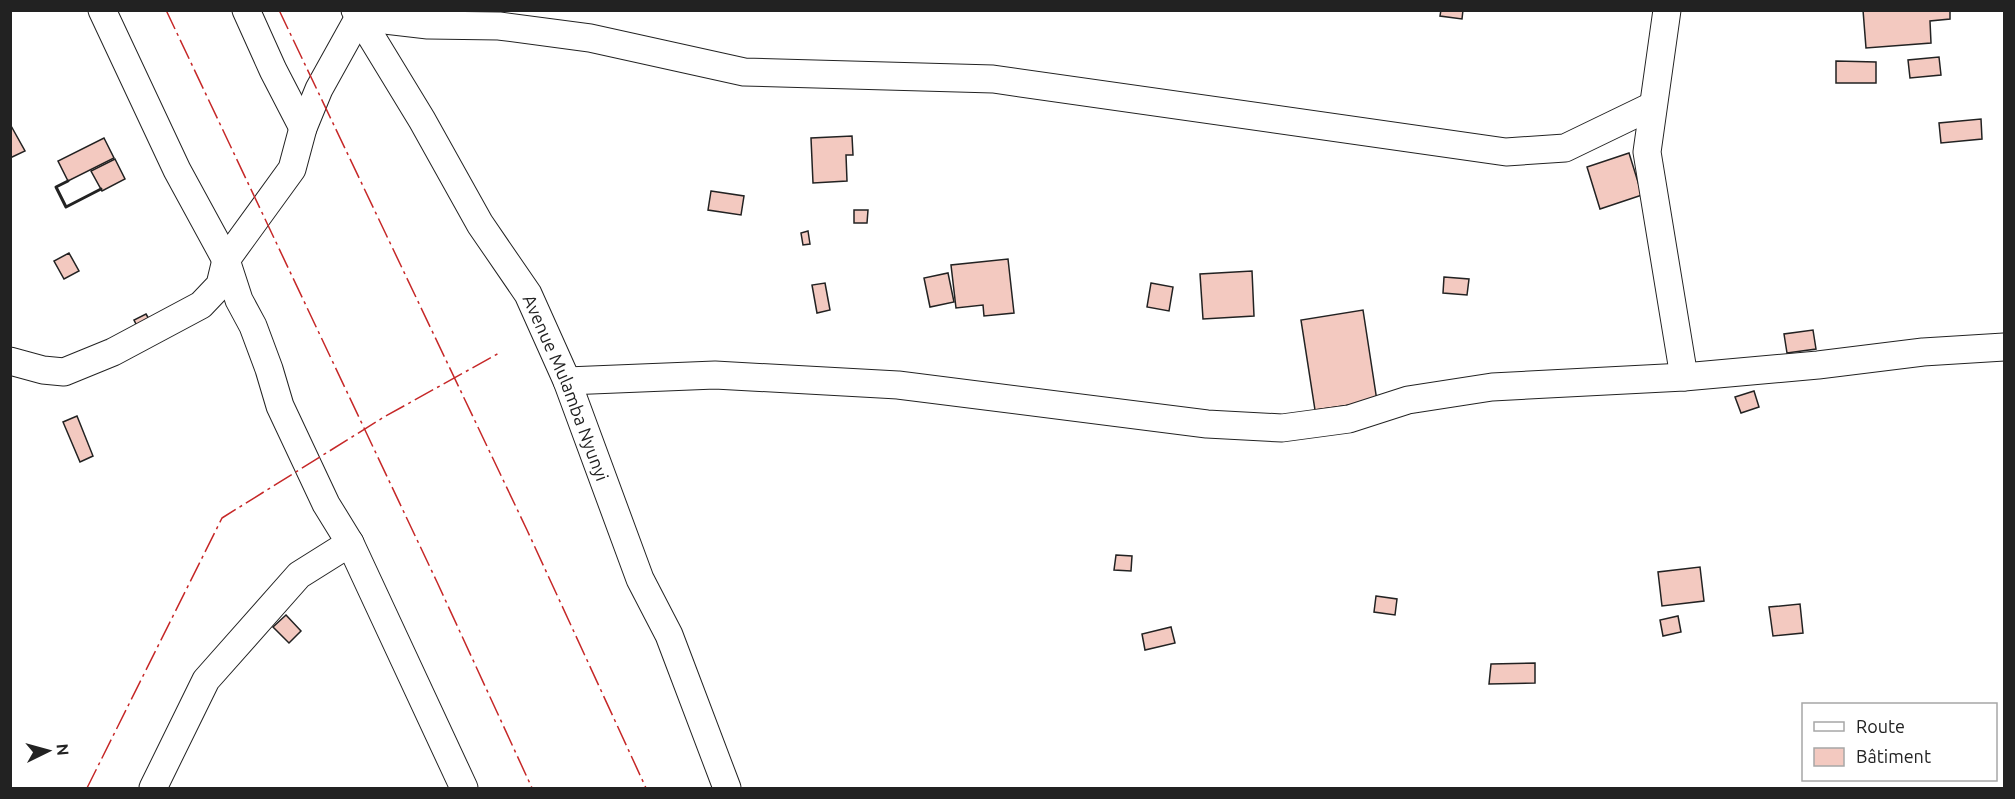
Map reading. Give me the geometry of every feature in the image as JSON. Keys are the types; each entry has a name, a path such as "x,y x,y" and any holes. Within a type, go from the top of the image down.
{"street":[{"path":"102,10 177,170 226,260 239,300 253,326 265,358 280,405 326,504 350,543 464,789"},
{"path":"246,10 303,128"},
{"path":"1666,10 1647,152 1684,376"},
{"path":"10,361 43,370 63,372 113,352 201,305 220,285 226,260 292,169 303,128 319,89 357,14 428,25 499,26 590,38 744,72 993,79 1506,152 1565,148 1652,106"},
{"name":"Avenue Mulamba Nyunyi","path":"357,14 422,120 480,224 528,294 567,381 640,579 669,635 727,789"},
{"path":"567,381 715,375 887,384 1207,424 1282,428 1349,419 1408,400 1492,387 1684,376 2004,346"},
{"path":"153,789 206,680 299,575 350,543"}],"building":[{"path":"1441,10 1463,10 1462,19 1440,16"},
{"path":"1863,10 1950,10 1950,19 1930,21 1931,43 1866,48"},
{"path":"1939,57 1941,75 1910,78 1908,60"},
{"path":"1836,61 1876,62 1876,83 1836,83"},
{"path":"1981,119 1982,139 1941,143 1939,123"},
{"path":"10,124 25,151 10,158"},
{"path":"852,136 853,155 846,155 847,181 813,183 811,138"},
{"path":"104,138 114,158 68,181 58,161"},
{"path":"1629,153 1642,195 1600,209 1587,167"},
{"path":"115,159 125,179 102,191 91,171"},
{"path":"711,191 744,196 741,215 708,210"},
{"path":"854,210 868,210 867,223 854,223"},
{"path":"808,231 810,244 803,245 801,233"},
{"path":"69,253 79,271 64,279 54,261"},
{"path":"1008,259 1014,313 984,316 983,305 956,308 951,265"},
{"path":"1252,271 1254,316 1203,319 1200,274"},
{"path":"948,273 954,302 930,307 924,278"},
{"path":"1444,277 1469,279 1467,295 1443,293"},
{"path":"825,283 830,310 817,313 812,285"},
{"path":"1151,283 1173,287 1169,311 1147,307"},
{"path":"1363,310 1377,401 1315,410 1301,320"},
{"path":"146,314 153,326 140,332 134,320"},
{"path":"1813,330 1816,349 1787,353 1784,334"},
{"path":"1754,391 1759,407 1741,413 1735,397"},
{"path":"77,416 93,456 80,462 63,422"},
{"path":"1116,555 1132,556 1131,571 1114,570"},
{"path":"1700,567 1704,601 1662,606 1658,572"},
{"path":"1376,596 1397,599 1395,615 1374,612"},
{"path":"1800,604 1803,633 1773,636 1769,607"},
{"path":"286,615 301,631 289,643 273,627"},
{"path":"1678,616 1681,632 1663,636 1660,620"},
{"path":"1171,627 1175,643 1145,650 1142,634"},
{"path":"1535,663 1535,683 1489,684 1491,664"}],"wall":[{"path":"68,181 56,187 66,207 101,189"}],"power":[{"path":"166,10 532,788"},
{"path":"279,10 527,530 646,788"},
{"path":"87,788 222,518 384,417 501,352"}]}
